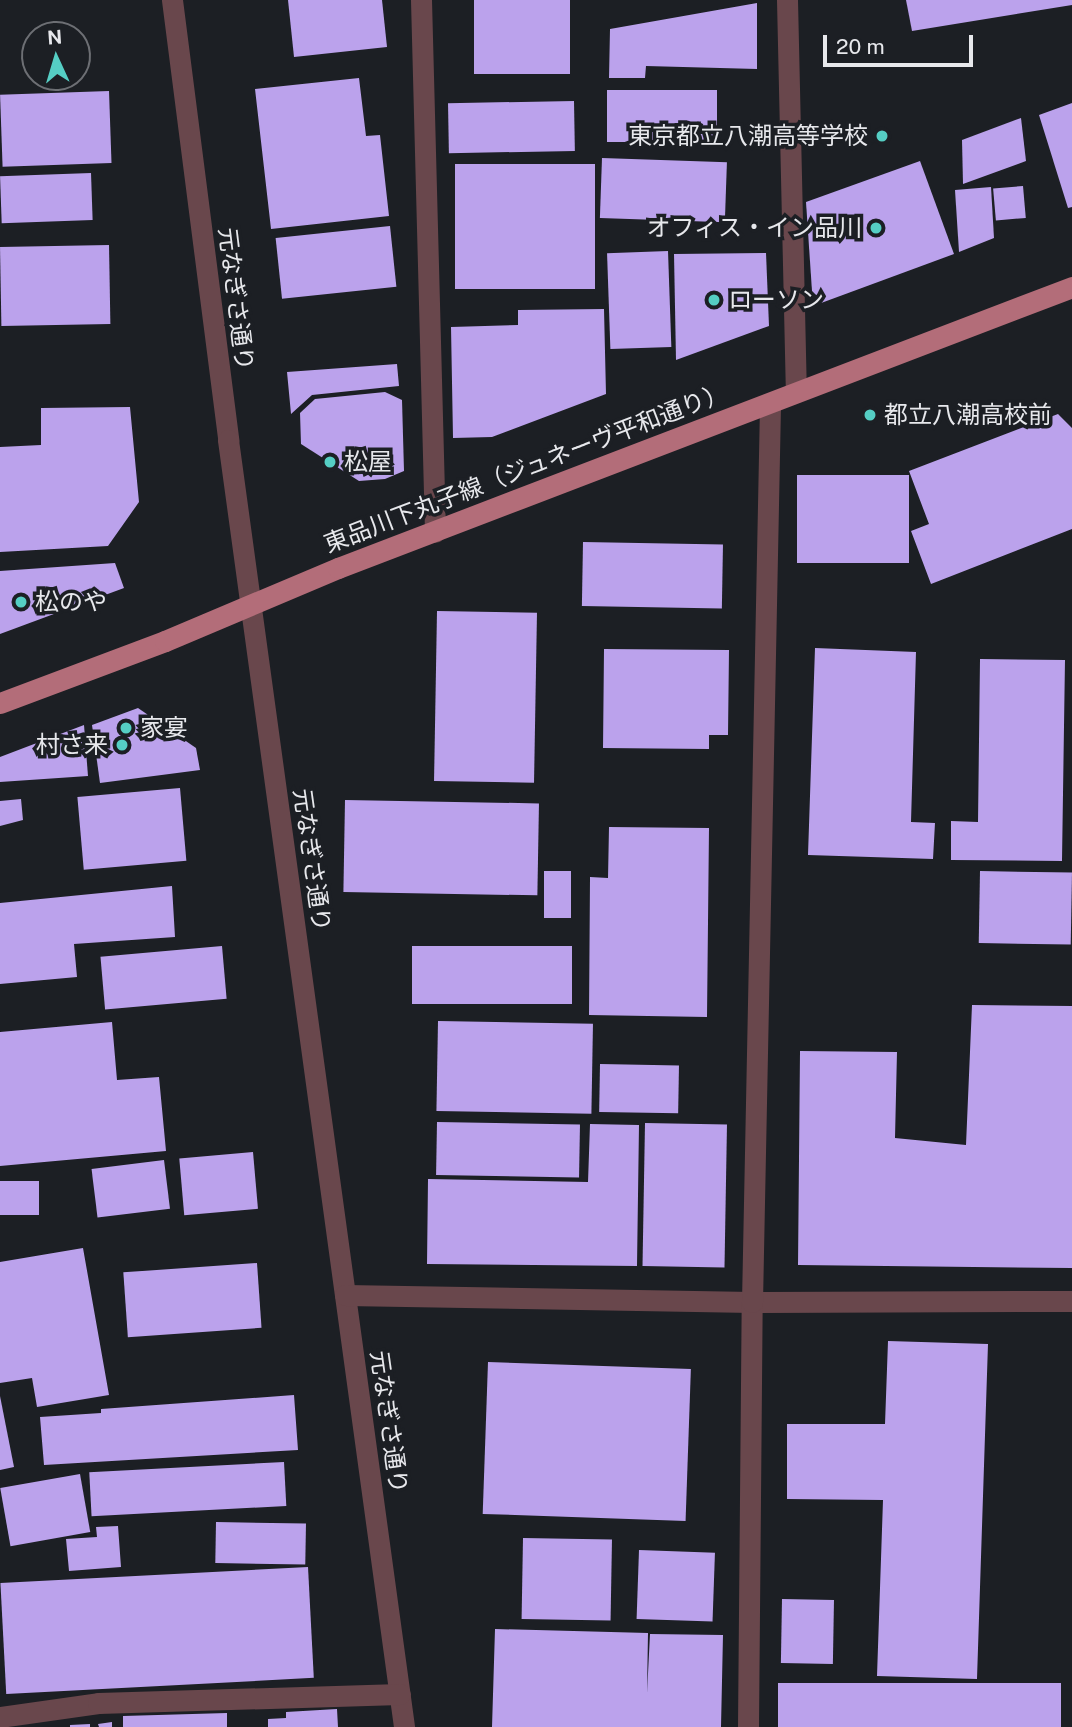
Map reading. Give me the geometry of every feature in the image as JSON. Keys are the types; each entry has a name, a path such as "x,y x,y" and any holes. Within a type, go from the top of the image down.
{"main road":[{"name":"東品川下丸子線（ジュネーヴ平和通り）","path":"0,703 250,606 338,568 1072,287"}],"street":[{"name":"元なぎさ通り","path":"172,0 250,606 404,1727"},
{"path":"421,0 435,532"},
{"path":"787,0 796,392"},
{"path":"748,1727 752,1302 770,402"},
{"path":"345,1295 752,1302 1072,1301"},
{"path":"0,1717 98,1703 400,1694"}],"building":[{"path":"288,0 382,0 387,47 294,57"},
{"path":"474,0 570,0 570,74 474,74"},
{"path":"906,0 1072,0 1072,5 912,31"},
{"path":"757,3 757,69 646,66 645,78 609,78 610,29"},
{"path":"359,78 366,136 380,135 389,216 271,229 255,89"},
{"path":"607,90 717,90 717,142 607,142"},
{"path":"109,91 112,163 3,167 0,95"},
{"path":"574,101 575,151 449,153 448,103"},
{"path":"1072,103 1072,207 1068,208 1039,115"},
{"path":"1021,118 1026,161 963,184 962,140"},
{"path":"602,158 727,162 725,222 600,218"},
{"name":"オフィス・イン品川","path":"920,161 954,254 813,306 806,202"},
{"path":"455,164 595,164 595,289 455,289"},
{"path":"91,173 93,220 2,223 0,176"},
{"path":"1023,186 1026,218 996,220 993,189"},
{"path":"991,187 994,238 959,252 955,190"},
{"path":"390,226 396,287 282,299 276,238"},
{"path":"109,245 110,324 1,326 0,247"},
{"path":"668,251 671,347 610,349 607,253"},
{"path":"766,253 769,326 676,360 674,254"},
{"path":"604,309 606,394 492,437 453,438 451,327 518,325 518,310"},
{"path":"397,364 399,386 312,395 291,414 287,372"},
{"path":"385,392 402,400 404,471 385,479 359,481 301,444 300,413 315,399"},
{"path":"130,407 139,502 108,546 0,552 0,447 41,445 41,408"},
{"path":"1058,414 1072,428 1072,529 931,584 911,531 929,524 909,471"},
{"path":"797,475 909,475 909,563 797,563"},
{"path":"583,542 723,544 722,608 582,606"},
{"path":"115,563 124,588 0,634 0,571"},
{"path":"437,611 537,613 534,783 434,781"},
{"path":"815,648 916,652 911,822 935,823 933,859 808,855"},
{"path":"604,649 729,650 728,735 709,735 709,749 603,748"},
{"path":"980,659 1065,660 1062,861 951,860 951,821 978,822"},
{"path":"138,708 196,748 200,770 100,783 92,725"},
{"path":"84,725 88,776 0,782 0,757"},
{"path":"180,788 186,861 84,870 77,797"},
{"path":"21,799 23,820 0,826 0,801"},
{"path":"345,800 539,803 537,895 343,892"},
{"path":"609,827 709,828 707,1017 589,1015 590,877 608,878"},
{"path":"544,871 571,871 571,918 544,918"},
{"path":"980,871 1072,873 1071,945 979,943"},
{"path":"172,886 175,937 74,944 77,977 0,984 0,903"},
{"path":"222,946 227,999 105,1009 100,957"},
{"path":"412,946 572,946 572,1004 412,1004"},
{"path":"972,1005 1072,1006 1072,1268 798,1265 800,1051 897,1052 895,1138 966,1145"},
{"path":"438,1021 593,1024 591,1114 436,1111"},
{"path":"112,1022 117,1080 159,1077 166,1151 0,1166 0,1032"},
{"path":"600,1064 679,1065 678,1113 599,1112"},
{"path":"437,1122 580,1124 579,1177 436,1175"},
{"path":"645,1123 727,1124 724,1267 643,1266"},
{"path":"590,1124 639,1125 637,1266 427,1264 428,1179 588,1182"},
{"path":"253,1152 258,1209 184,1215 179,1158"},
{"path":"164,1160 170,1209 98,1218 92,1169"},
{"path":"0,1181 39,1181 39,1215 0,1215"},
{"path":"83,1248 109,1395 37,1407 32,1378 0,1383 0,1262"},
{"path":"257,1263 262,1328 128,1337 123,1272"},
{"path":"888,1341 988,1344 977,1679 877,1676 883,1500 787,1499 787,1424 885,1424"},
{"path":"488,1362 691,1369 686,1521 483,1514"},
{"path":"294,1395 298,1450 44,1465 40,1417 101,1413 101,1409"},
{"path":"0,1396 14,1467 0,1470"},
{"path":"284,1462 286,1506 92,1516 89,1472"},
{"path":"80,1474 90,1532 10,1546 0,1488"},
{"path":"216,1522 306,1524 305,1565 215,1563"},
{"path":"118,1526 121,1567 69,1571 66,1539 97,1537 96,1527"},
{"path":"523,1538 612,1540 611,1621 522,1619"},
{"path":"639,1550 715,1553 713,1622 637,1619"},
{"path":"308,1567 314,1678 6,1694 0,1583"},
{"path":"782,1599 834,1600 833,1664 781,1663"},
{"path":"495,1629 648,1633 647,1693 650,1634 723,1635 721,1727 492,1727"},
{"path":"778,1683 1061,1683 1061,1727 778,1727"},
{"path":"337,1709 338,1727 268,1727 268,1719 286,1718 286,1712"},
{"path":"227,1713 227,1727 123,1727 123,1716"},
{"path":"112,1722 112,1727 99,1727 98,1724"},
{"path":"90,1724 90,1727 70,1727 70,1725"}],"place":[{"name":"東京都立八潮高等学校","path":"882,136"},
{"name":"オフィス・イン品川","path":"876,228"},
{"name":"ローソン","path":"714,300"},
{"name":"都立八潮高校前","path":"870,415"},
{"name":"松屋","path":"330,462"},
{"name":"松のや","path":"21,602"},
{"name":"家宴","path":"126,728"},
{"name":"村さ来","path":"122,745"}]}
